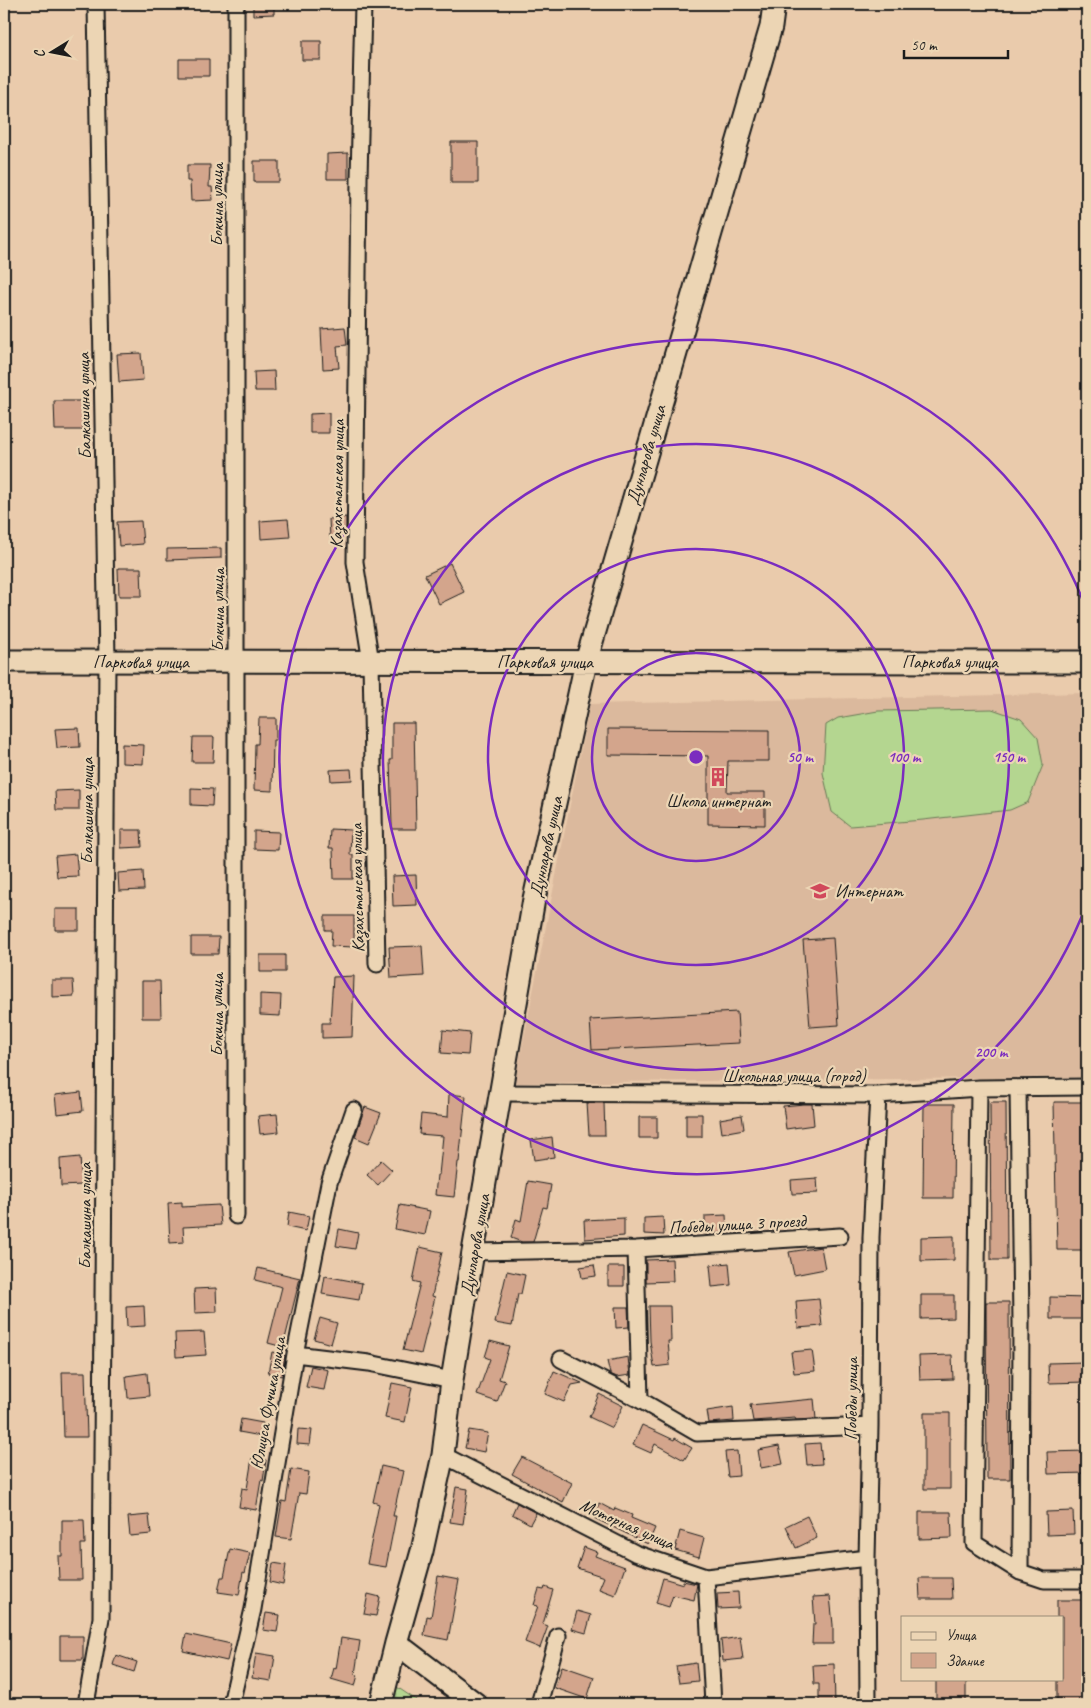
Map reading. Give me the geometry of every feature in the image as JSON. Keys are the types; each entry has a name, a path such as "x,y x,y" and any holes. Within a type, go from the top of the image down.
{"street":[{"name":"Балкашина улица","path":"86,1704 101,1618 107,661 96,4"},
{"name":"Бокина улица","path":"236,4 236,1216"},
{"name":"Казахстанская улица","path":"363,4 359,178 355,562 371,662 377,964"},
{"name":"Дунларова улица","path":"382,1704 396,1643 422,1551 443,1455 452,1380 534,899 586,662 771,27 774,4"},
{"name":"Парковая улица","path":"4,662 1087,662"},
{"name":"Школьная улица (город)","path":"501,1093 878,1095 979,1088 1087,1087"},
{"path":"979,1088 974,1543 1020,1572 1044,1580 1087,1580"},
{"path":"1018,1088 1021,1322 1020,1572"},
{"name":"Победы улица","path":"868,1704 867,1558 871,1237 878,1095"},
{"name":"Юлиуса Фучика улица","path":"231,1704 253,1609 295,1354 329,1183 354,1110"},
{"name":"Победы улица 3 проезд","path":"473,1252 636,1249 840,1236"},
{"path":"636,1249 640,1400"},
{"path":"295,1354 368,1363 452,1380"},
{"path":"561,1360 640,1400 696,1433 870,1426"},
{"name":"Моторная улица","path":"443,1455 635,1553 706,1576 867,1558"},
{"path":"706,1576 713,1704"},
{"path":"539,1704 558,1636"},
{"path":"396,1643 476,1704"}],"shaded area":[{"name":"Интернат","path":"1087,693 1087,1077 515,1083 590,704"}],"green space":[{"path":"992,709 1021,719 1038,738 1043,765 1028,802 1010,810 850,826 832,812 823,773 826,725 838,718 878,711"},
{"path":"394,1685 422,1704 389,1704"}],"building":[{"path":"253,4 274,4 274,14 253,15"},
{"path":"302,41 321,41 321,60 302,60"},
{"path":"179,59 209,59 209,76 179,76"},
{"path":"451,142 478,142 478,183 451,183"},
{"path":"348,153 348,179 327,179 327,154"},
{"path":"254,161 279,161 279,182 254,182"},
{"path":"187,165 210,165 209,187 212,187 213,200 191,201 190,181 187,181"},
{"path":"345,327 347,345 337,346 339,368 323,369 321,329"},
{"path":"141,353 143,380 119,382 117,354"},
{"path":"274,371 275,391 255,391 254,372"},
{"path":"54,401 83,401 83,430 55,430"},
{"path":"329,413 329,433 310,433 310,414"},
{"path":"346,517 346,536 330,538 329,519"},
{"path":"288,519 290,537 261,539 260,521"},
{"path":"141,521 143,544 119,546 117,522"},
{"path":"221,548 221,558 167,560 167,549"},
{"path":"450,563 464,592 439,604 425,575"},
{"path":"118,568 141,568 142,596 119,596"},
{"path":"259,718 276,718 276,740 273,740 272,791 254,790 255,744 258,744"},
{"path":"392,723 414,723 416,829 392,829 390,760 392,760"},
{"path":"79,728 80,747 57,748 55,729"},
{"name":"Школа интернат","path":"608,729 769,730 769,761 728,761 727,792 765,792 765,825 708,824 708,756 608,755"},
{"path":"193,737 214,737 213,762 192,762"},
{"path":"122,744 144,745 143,764 122,763"},
{"path":"351,769 352,780 331,781 330,770"},
{"path":"191,788 213,789 212,806 191,805"},
{"path":"79,790 79,810 56,810 55,791"},
{"path":"330,829 351,830 350,855 353,855 353,879 334,879 333,848 329,848"},
{"path":"121,830 141,830 142,847 121,848"},
{"path":"254,831 279,832 278,850 254,849"},
{"path":"76,854 78,876 57,877 55,856"},
{"path":"143,871 144,890 119,891 118,873"},
{"path":"416,875 417,905 393,906 392,876"},
{"path":"55,909 79,909 79,930 55,930"},
{"path":"325,916 354,916 354,947 331,946 332,930 325,930"},
{"path":"191,937 219,937 218,954 191,954"},
{"path":"833,938 839,1025 810,1027 803,940"},
{"path":"422,946 424,976 391,978 389,947"},
{"path":"260,955 285,955 285,972 260,972"},
{"path":"354,976 352,1037 322,1038 322,1023 330,1023 333,977"},
{"path":"52,980 73,980 74,996 52,997"},
{"path":"142,981 160,981 161,1018 142,1018"},
{"path":"260,994 281,995 280,1016 260,1015"},
{"path":"737,1012 739,1043 592,1050 590,1020"},
{"path":"443,1030 470,1033 468,1055 441,1053"},
{"path":"81,1092 83,1111 57,1114 55,1095"},
{"path":"449,1094 466,1096 454,1197 435,1195 443,1136 419,1134 421,1114 448,1117"},
{"path":"990,1102 1006,1102 1007,1260 991,1260"},
{"path":"1054,1102 1087,1102 1087,1250 1057,1250"},
{"path":"587,1103 604,1103 605,1135 589,1135"},
{"path":"812,1104 814,1125 786,1129 783,1106"},
{"path":"924,1104 954,1104 953,1198 923,1198"},
{"path":"365,1107 381,1113 369,1143 355,1137"},
{"path":"277,1114 279,1132 260,1134 258,1116"},
{"path":"686,1114 702,1114 702,1137 686,1137"},
{"path":"742,1115 744,1129 722,1133 720,1119"},
{"path":"639,1117 657,1117 657,1138 639,1138"},
{"path":"552,1137 554,1157 534,1160 531,1140"},
{"path":"80,1157 82,1185 61,1186 60,1159"},
{"path":"381,1160 392,1170 378,1185 367,1175"},
{"path":"817,1178 818,1193 792,1194 791,1180"},
{"path":"528,1181 551,1185 547,1208 543,1207 533,1242 522,1242 511,1238 516,1219 521,1221"},
{"path":"182,1202 182,1207 219,1205 221,1225 183,1227 184,1242 170,1243 168,1203"},
{"path":"400,1205 430,1211 425,1235 395,1229"},
{"path":"289,1212 309,1216 306,1231 287,1227"},
{"path":"726,1215 727,1233 705,1234 705,1216"},
{"path":"663,1217 664,1235 644,1234 644,1218"},
{"path":"624,1218 624,1236 585,1239 584,1220"},
{"path":"339,1229 358,1233 355,1249 336,1246"},
{"path":"954,1236 954,1260 921,1261 921,1237"},
{"path":"420,1247 442,1252 432,1296 435,1297 421,1354 403,1350 420,1283 413,1281"},
{"path":"821,1247 825,1269 794,1275 789,1252"},
{"path":"672,1259 673,1281 646,1282 646,1260"},
{"path":"729,1263 731,1285 712,1287 710,1265"},
{"path":"594,1265 596,1276 582,1278 580,1267"},
{"path":"608,1267 624,1267 624,1286 608,1286"},
{"path":"258,1268 300,1278 283,1347 268,1343 282,1287 255,1280"},
{"path":"507,1271 525,1275 521,1294 518,1294 512,1326 495,1323"},
{"path":"325,1276 362,1283 359,1300 322,1294"},
{"path":"216,1288 217,1312 195,1313 194,1289"},
{"path":"921,1295 954,1295 954,1318 921,1319"},
{"path":"1050,1297 1087,1298 1087,1319 1050,1319"},
{"path":"819,1299 822,1326 798,1328 796,1301"},
{"path":"986,1302 1009,1302 1010,1479 987,1479"},
{"path":"144,1306 145,1326 127,1327 126,1307"},
{"path":"649,1306 670,1306 671,1341 668,1341 670,1365 654,1367 650,1341"},
{"path":"615,1307 628,1307 629,1327 616,1328"},
{"path":"320,1318 337,1323 331,1344 314,1339"},
{"path":"204,1332 206,1355 176,1357 175,1333"},
{"path":"490,1341 509,1346 499,1379 505,1381 497,1402 477,1395 490,1359 485,1357"},
{"path":"812,1350 815,1371 794,1373 791,1352"},
{"path":"272,1352 285,1355 282,1376 268,1373"},
{"path":"952,1355 953,1379 920,1380 919,1356"},
{"path":"628,1357 630,1375 617,1377 610,1374 607,1361"},
{"path":"1085,1362 1086,1382 1049,1383 1048,1363"},
{"path":"311,1366 328,1370 324,1390 306,1387"},
{"path":"554,1371 582,1383 572,1385 564,1402 545,1394"},
{"path":"62,1372 85,1372 87,1437 64,1437"},
{"path":"147,1373 149,1396 128,1398 126,1376"},
{"path":"392,1383 412,1387 405,1422 385,1418"},
{"path":"599,1394 623,1406 612,1428 589,1417"},
{"path":"814,1399 816,1419 796,1420 795,1418 753,1421 750,1405"},
{"path":"733,1407 734,1421 709,1423 707,1411"},
{"path":"924,1413 950,1413 950,1489 924,1489"},
{"path":"241,1419 263,1423 261,1436 239,1432"},
{"path":"642,1425 674,1440 675,1438 692,1448 684,1460 655,1444 651,1453 633,1445"},
{"path":"298,1429 312,1430 310,1445 297,1444"},
{"path":"469,1430 488,1433 484,1452 465,1448"},
{"path":"820,1443 822,1464 807,1465 805,1444"},
{"path":"779,1446 783,1464 761,1468 758,1450"},
{"path":"737,1451 739,1476 728,1477 725,1452"},
{"path":"1087,1451 1087,1473 1048,1474 1047,1452"},
{"path":"522,1457 572,1483 563,1502 512,1474"},
{"path":"252,1458 266,1460 256,1510 239,1507 242,1488 247,1489"},
{"path":"381,1466 403,1471 393,1516 396,1516 386,1567 367,1564 379,1504 373,1502"},
{"path":"291,1469 309,1472 306,1494 299,1493 291,1539 276,1537 282,1501 286,1502"},
{"path":"456,1487 468,1489 463,1524 450,1522"},
{"path":"517,1503 536,1513 530,1524 512,1514"},
{"path":"599,1503 614,1511 615,1508 632,1515 631,1518 655,1528 648,1544 594,1518"},
{"path":"1073,1511 1074,1534 1047,1535 1046,1512"},
{"path":"919,1512 951,1512 952,1538 919,1539"},
{"path":"149,1515 151,1534 130,1536 128,1517"},
{"path":"807,1516 817,1538 796,1548 786,1526"},
{"path":"62,1520 84,1520 85,1544 81,1544 82,1580 59,1580 58,1556 62,1556"},
{"path":"680,1531 704,1538 699,1557 675,1550"},
{"path":"584,1547 597,1552 595,1556 625,1567 615,1595 599,1589 604,1577 577,1568"},
{"path":"230,1549 250,1553 245,1573 243,1572 239,1595 218,1592 221,1577 224,1577"},
{"path":"273,1563 286,1565 283,1585 270,1582"},
{"path":"438,1576 459,1580 448,1640 424,1635 427,1616 431,1617"},
{"path":"663,1578 683,1584 683,1581 697,1584 694,1600 673,1595 669,1607 656,1603"},
{"path":"919,1578 951,1578 952,1599 920,1599"},
{"path":"545,1587 553,1590 543,1624 548,1626 540,1648 525,1642 538,1606 534,1605 539,1589 544,1590"},
{"path":"738,1592 739,1608 718,1609 717,1593"},
{"path":"368,1594 380,1597 376,1616 364,1614"},
{"path":"830,1596 833,1644 812,1644 813,1624 815,1624 813,1597"},
{"path":"1057,1600 1087,1600 1087,1704 1057,1704 1057,1680 1064,1680 1064,1616 1057,1616"},
{"path":"577,1611 591,1615 586,1633 572,1629"},
{"path":"266,1613 280,1615 277,1632 263,1630"},
{"path":"186,1634 231,1644 227,1661 183,1651"},
{"path":"60,1636 83,1636 83,1660 60,1660"},
{"path":"740,1637 743,1659 723,1661 721,1640"},
{"path":"341,1638 360,1641 355,1674 358,1675 355,1686 331,1679 334,1668 336,1669"},
{"path":"256,1653 275,1656 271,1681 252,1678"},
{"path":"116,1655 137,1662 134,1672 113,1665"},
{"path":"696,1663 698,1681 679,1683 676,1666"},
{"path":"834,1664 835,1704 819,1704 819,1684 814,1684 813,1665"},
{"path":"562,1666 594,1677 587,1699 555,1688"},
{"path":"936,1680 966,1680 966,1704 936,1704"}],"place":[{"name":"Школа интернат","path":"718,777"},
{"name":"Интернат","path":"820,891"}]}
